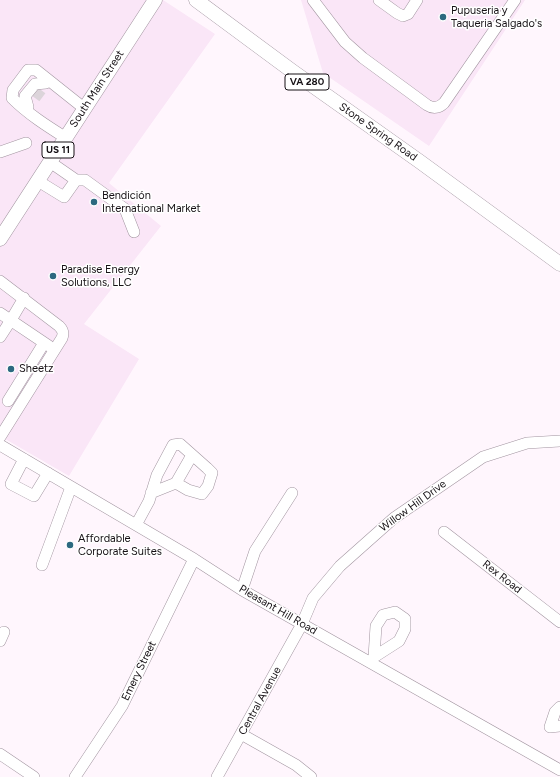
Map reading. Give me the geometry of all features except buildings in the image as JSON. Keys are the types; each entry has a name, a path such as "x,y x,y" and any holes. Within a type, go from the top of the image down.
{"main road":[{"name":"South Main Street","path":"0,239 155,0"},
{"name":"Stone Spring Road","path":"196,0 560,264"}],"street":[{"path":"312,0 350,47 433,108 439,107 444,103 515,0"},
{"path":"379,0 403,16 408,14 417,0"},
{"path":"43,88 36,70 28,70 13,90 12,98 66,138"},
{"path":"27,108 25,96 35,84 85,109"},
{"path":"27,108 43,88"},
{"path":"0,152 26,143"},
{"path":"50,162 76,180 85,180 125,209 134,232"},
{"path":"38,180 64,197 76,180"},
{"path":"0,281 24,298 61,328 63,332 62,338 55,350 0,437"},
{"path":"1,335 24,298"},
{"path":"0,313 55,350"},
{"path":"19,407 3,399 44,343"},
{"name":"Willow Hill Drive","path":"302,624 313,598 340,566 394,518 484,457 527,443 560,441"},
{"path":"136,525 149,501 157,475 173,445 180,444 208,468 212,474 208,486 202,494 188,490 176,483"},
{"name":"Pleasant Hill Road","path":"0,445 194,559 242,590 302,624 372,659 560,770"},
{"path":"151,493 176,483 192,455"},
{"path":"24,459 11,484 34,496 48,473"},
{"path":"42,564 71,487"},
{"path":"242,590 255,551 292,492"},
{"name":"Rex Road","path":"444,532 560,622"},
{"name":"Emery Street","path":"75,777 122,706 194,559"},
{"name":"Central Avenue","path":"217,777 302,624"},
{"path":"560,707 555,712 550,727 560,726"},
{"path":"241,734 296,764 311,777"},
{"path":"0,754 34,777"}],"shaded area":[{"path":"0,0 163,0 215,34 109,183 161,226 84,324 139,359 69,476 0,436"},
{"path":"301,0 525,0 429,146 323,73"}],"tunnel":[{"path":"35,98 41,90"}],"place":[{"name":"Pupuseria y Taqueria Salgado's","path":"443,17"},
{"name":"Bendición International Market","path":"94,202"},
{"name":"Paradise Energy Solutions, LLC","path":"53,276"},
{"name":"Sheetz","path":"11,369"},
{"name":"Affordable Corporate Suites","path":"70,545"}]}
